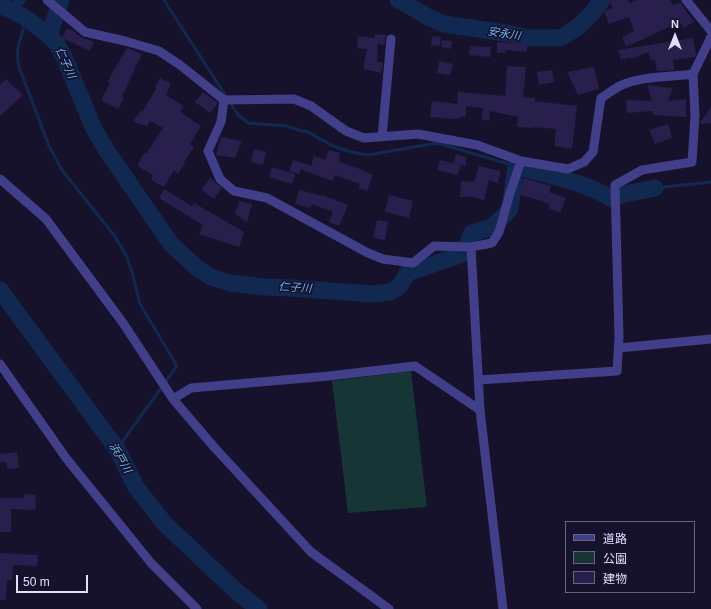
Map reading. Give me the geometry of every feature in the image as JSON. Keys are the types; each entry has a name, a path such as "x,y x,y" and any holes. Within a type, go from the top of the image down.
{"street":[{"path":"46,0 85,32 125,41 159,51 180,65 224,100 294,99 311,106 346,131 364,138 418,134 477,145 521,161 568,169 584,162 593,152 601,98 622,85 644,78 672,77 693,74"},
{"path":"686,0 711,30"},
{"path":"479,380 617,371 619,348 615,185 642,170 692,162 695,116 693,74 711,37"},
{"path":"382,137 391,39"},
{"path":"224,100 220,122 208,151 220,179 234,191 267,198 368,253 383,259 412,263 434,246 471,247 492,242 499,232 521,161"},
{"path":"0,179 46,218 123,323 173,399 214,447 311,552 389,609"},
{"path":"471,247 480,410 503,609"},
{"path":"619,348 711,339"},
{"path":"0,364 66,458 151,563 197,609"},
{"path":"173,399 191,388 329,376 415,366 480,410"}],"green space":[{"path":"411,371 427,507 348,513 332,381"}],"building":[{"path":"608,0 628,0 630,3 637,0 670,0 673,5 680,2 694,22 683,28 680,22 626,47 622,37 634,31 629,17 609,24 604,11 613,8"},
{"path":"67,28 76,32 76,34 81,37 94,42 90,51 62,38"},
{"path":"375,34 386,35 384,45 378,44 377,62 383,63 381,73 363,69 367,49 357,48 358,36 375,38"},
{"path":"432,36 441,37 440,46 431,45"},
{"path":"693,38 696,55 695,57 673,60 674,70 657,71 655,60 651,61 649,52 631,59 631,57 621,60 618,50"},
{"path":"442,40 452,41 451,49 441,47"},
{"path":"497,42 527,44 527,52 505,50 505,53 497,53"},
{"path":"470,46 491,47 490,57 469,55"},
{"path":"127,48 142,54 122,96 124,98 118,109 101,100 110,83 108,82 112,73"},
{"path":"439,61 453,64 450,75 437,73"},
{"path":"507,66 526,67 523,97 535,98 535,101 577,106 572,149 554,146 556,129 517,127 518,117 490,111 489,121 481,119 483,108 466,106 466,116 453,119 430,117 432,101 457,104 458,92 505,96"},
{"path":"594,67 599,89 578,95 567,72"},
{"path":"552,70 554,82 539,85 537,72"},
{"path":"160,78 171,84 166,95 184,106 180,112 201,126 190,144 194,147 184,162 185,163 178,174 174,170 164,187 151,180 153,175 137,166 144,153 146,154 163,128 150,121 147,126 133,122 140,111 142,112 156,89 155,88"},
{"path":"6,79 23,95 0,116 0,85"},
{"path":"647,85 673,88 668,101 686,99 686,117 653,115 653,111 627,113 626,100 652,101"},
{"path":"203,92 218,103 210,113 195,102"},
{"path":"711,107 711,123 700,124 701,121"},
{"path":"668,124 672,138 655,144 649,130"},
{"path":"221,137 242,141 235,158 216,155"},
{"path":"254,149 266,152 263,165 251,162"},
{"path":"329,150 340,153 339,162 373,175 367,191 358,188 360,184 335,175 332,181 301,169 299,174 289,171 293,160 311,166 314,156 325,160"},
{"path":"456,154 466,157 466,166 454,163"},
{"path":"440,160 461,165 458,175 437,170"},
{"path":"479,166 501,171 498,183 489,180 484,200 468,196 460,197 461,181 474,182"},
{"path":"272,167 295,174 292,184 269,177"},
{"path":"210,178 222,188 214,199 201,190"},
{"path":"524,178 551,186 549,192 566,198 560,213 548,208 550,204 519,194"},
{"path":"164,189 192,206 194,203 244,232 239,247 199,234 203,225 159,198"},
{"path":"299,190 323,195 348,205 339,226 329,222 333,212 312,204 310,208 295,204"},
{"path":"389,195 413,201 409,218 385,212"},
{"path":"239,201 252,204 247,222 235,214"},
{"path":"377,220 388,222 385,240 373,238"},
{"path":"17,452 19,468 7,469 7,462 0,462 0,454"},
{"path":"24,494 36,495 35,510 11,509 11,532 0,532 0,498 24,498"},
{"path":"0,553 38,555 37,566 13,565 12,580 7,580 6,600 0,600"}],"waterway":[{"path":"10,9 21,0"},
{"name":"安永川","path":"49,36 61,0"},
{"path":"164,0 227,98"},
{"name":"安永川","path":"398,0 444,24 512,34 528,38 560,38 578,27 602,0"},
{"name":"仁子川","path":"0,5 26,18 57,44 65,59 94,129 107,151 171,244 197,268 211,277 230,283 264,287 372,294 390,292 401,284 407,273 463,254 472,233 489,228 498,222 510,209 516,166 578,183 613,199 620,195 655,188"},
{"path":"26,18 18,47 19,67 49,146 62,170 114,235 126,255 140,304 177,366 117,449"},
{"path":"230,102 238,115 248,123 287,126 301,131 306,131 333,146 351,152 368,155 437,143 516,166"},
{"path":"655,188 711,182"},
{"name":"浜戸川","path":"0,290 117,449 136,487 164,523 236,591 259,609"}]}
